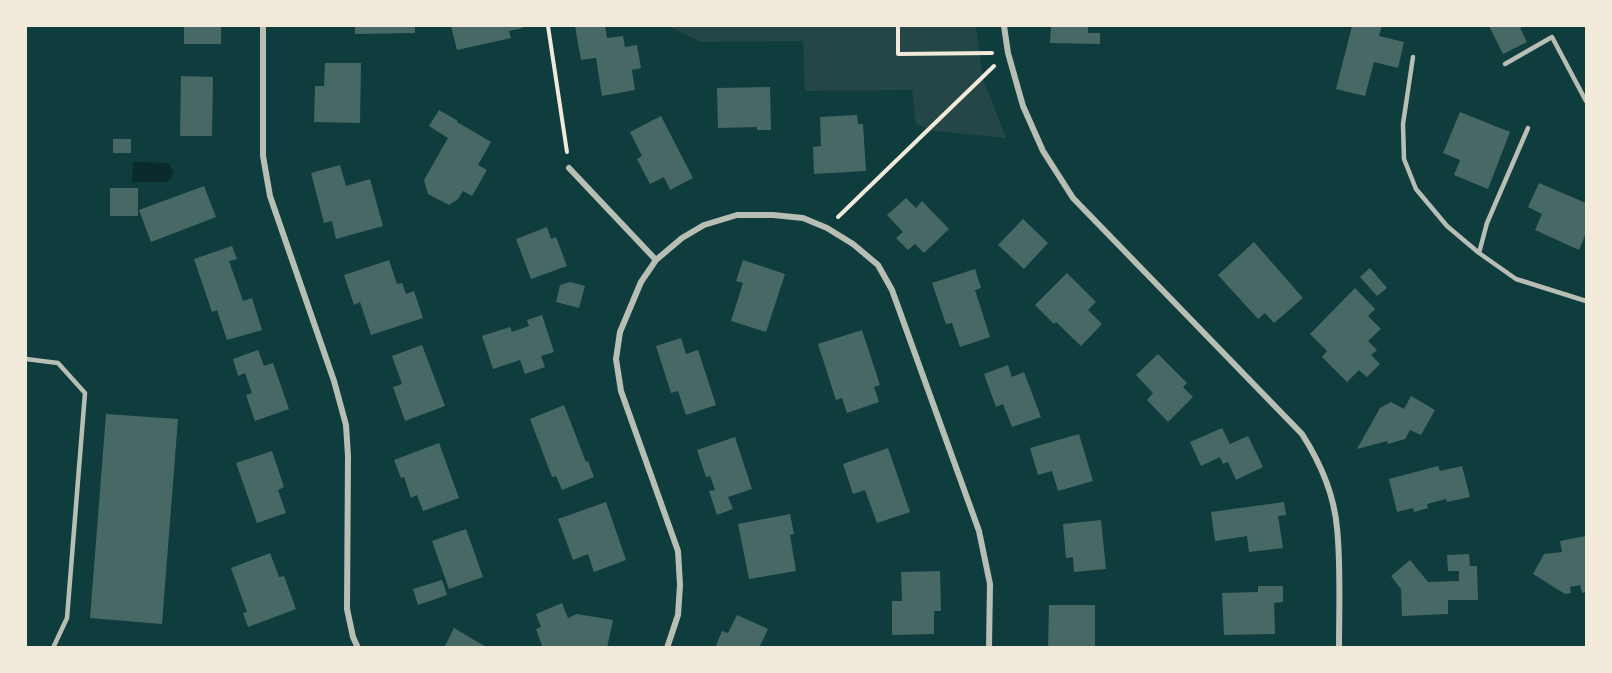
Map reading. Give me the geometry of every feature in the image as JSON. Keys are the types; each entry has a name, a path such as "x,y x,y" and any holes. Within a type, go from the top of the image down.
{"street":[{"path":"263,26 263,156 270,196 334,381 346,424 348,456 347,609 353,637 358,648"},
{"path":"1004,26 1008,52 1023,106 1043,151 1073,198 1302,434 1314,454 1331,496 1337,527 1339,648"},
{"path":"569,168 656,261"},
{"path":"667,648 678,615 680,585 678,551 621,392 616,359 620,333 641,282 656,261 682,238 704,225 737,215 773,215 803,218 827,228 853,244 878,266 892,290 979,531 990,584 989,648"}],"lane":[{"path":"1505,64 1552,37 1587,101"},
{"path":"1413,57 1403,124 1404,159 1416,189 1447,226 1479,253 1516,279 1587,301"},
{"path":"1479,253 1487,223 1528,128"},
{"path":"26,359 58,363 85,393 67,618 53,648"}],"path":[{"path":"548,26 569,168"},
{"path":"898,26 898,54 1008,52"},
{"path":"827,228 1008,52"}],"shaded area":[{"path":"669,26 976,26 983,79 1006,138 935,131 916,124 912,90 805,91 803,41 701,42"},
{"path":"133,162 169,163 174,173 168,182 132,182"}],"building":[{"path":"184,26 221,26 221,44 184,44"},
{"path":"355,26 415,26 415,33 355,34"},
{"path":"451,26 522,26 523,28 509,31 511,38 457,50"},
{"path":"575,26 605,26 607,38 623,36 625,47 637,45 641,68 632,70 635,90 602,96 596,58 581,60"},
{"path":"1051,26 1088,26 1088,33 1100,33 1100,44 1050,43"},
{"path":"1352,26 1382,26 1379,36 1404,42 1398,68 1374,62 1365,96 1336,89"},
{"path":"1489,26 1525,26 1520,28 1527,42 1503,54"},
{"path":"325,63 361,63 360,123 314,122 315,86 324,86"},
{"path":"181,76 213,77 212,136 180,136"},
{"path":"770,87 771,130 757,130 757,127 718,128 717,88"},
{"path":"439,110 491,142 478,165 487,170 472,196 463,191 458,199 449,205 428,194 424,180 448,138 429,126"},
{"path":"1460,112 1510,132 1488,189 1454,175 1460,160 1443,153"},
{"path":"857,115 858,124 863,124 866,171 814,174 813,147 821,146 820,117"},
{"path":"661,116 693,178 670,190 664,177 650,184 637,159 642,156 630,132"},
{"path":"113,139 131,139 131,153 113,153"},
{"path":"340,165 346,186 370,179 383,226 336,239 332,221 324,223 311,173"},
{"path":"1539,183 1586,203 1586,233 1579,250 1535,230 1542,214 1528,207"},
{"path":"204,186 216,217 151,242 139,210"},
{"path":"110,188 138,188 138,216 110,216"},
{"path":"906,198 916,208 922,201 949,229 924,253 915,244 908,250 896,238 903,232 887,215"},
{"path":"1023,219 1048,243 1024,269 998,245"},
{"path":"547,227 551,239 556,237 567,266 531,279 516,239"},
{"path":"1254,242 1303,298 1274,323 1265,313 1258,319 1218,275"},
{"path":"232,246 237,259 229,261 243,301 252,298 262,330 227,340 217,310 212,312 194,259"},
{"path":"389,260 397,284 402,283 406,294 414,291 423,318 371,335 360,302 354,305 344,275"},
{"path":"743,260 785,274 766,332 731,321 743,283 736,281"},
{"path":"1370,268 1387,288 1377,296 1360,277"},
{"path":"975,269 981,288 975,290 990,337 960,347 952,323 946,324 932,283"},
{"path":"1067,273 1096,302 1088,310 1102,324 1081,346 1035,305"},
{"path":"570,282 585,286 579,308 556,302 560,285"},
{"path":"1355,288 1375,309 1368,316 1381,329 1368,341 1377,350 1371,355 1380,364 1367,377 1359,370 1347,382 1322,357 1327,351 1310,334"},
{"path":"542,315 554,352 541,356 545,367 525,374 520,360 493,369 482,336 510,327 512,332 529,326 527,320"},
{"path":"862,330 880,385 874,387 879,402 847,413 842,398 836,400 818,344"},
{"path":"681,338 686,354 698,350 716,405 686,415 678,391 671,393 656,346"},
{"path":"422,345 445,406 405,421 393,387 402,384 392,356"},
{"path":"258,350 264,366 273,363 289,409 255,421 246,395 252,393 245,373 238,376 233,359"},
{"path":"1158,354 1187,383 1183,387 1193,397 1168,422 1147,400 1153,393 1136,375"},
{"path":"1008,365 1012,377 1024,372 1041,417 1012,427 1003,404 996,407 984,374"},
{"path":"1411,396 1435,410 1421,435 1410,430 1405,439 1357,449 1380,408 1391,402 1404,409"},
{"path":"564,405 594,477 562,490 556,476 552,477 530,419"},
{"path":"106,414 178,419 162,624 90,618"},
{"path":"1222,428 1230,444 1248,436 1263,467 1236,480 1228,462 1223,464 1220,457 1201,466 1190,442"},
{"path":"1079,434 1093,481 1058,491 1052,471 1038,475 1030,448"},
{"path":"735,437 752,489 728,497 733,509 717,515 709,491 715,490 710,476 706,477 697,450"},
{"path":"439,443 459,498 423,511 417,495 411,498 404,477 401,478 394,460"},
{"path":"888,448 910,512 877,523 865,490 853,494 843,464"},
{"path":"272,451 284,487 278,490 286,513 257,523 236,463"},
{"path":"1438,466 1440,471 1462,466 1470,497 1447,502 1446,499 1427,504 1428,508 1414,512 1413,508 1397,512 1389,479"},
{"path":"606,502 626,560 594,572 588,554 573,560 558,519"},
{"path":"1284,502 1286,515 1278,516 1283,548 1249,552 1247,536 1215,541 1211,512"},
{"path":"790,514 794,534 790,535 796,571 749,579 738,524"},
{"path":"1101,520 1106,569 1074,572 1073,557 1066,558 1063,524"},
{"path":"466,529 483,577 449,589 432,541"},
{"path":"1586,536 1586,592 1582,593 1580,585 1570,587 1571,593 1565,594 1533,574 1544,554 1562,552 1560,541"},
{"path":"270,553 279,577 284,576 296,609 248,627 243,613 247,612 231,568"},
{"path":"1469,554 1470,566 1477,566 1478,600 1448,600 1448,614 1402,616 1401,589 1391,576 1410,560 1428,582 1459,581 1459,571 1448,571 1447,555"},
{"path":"940,571 941,611 934,611 934,634 892,635 892,601 902,601 901,572"},
{"path":"442,580 447,595 418,605 413,589"},
{"path":"1258,586 1283,586 1283,602 1274,603 1275,634 1224,635 1222,593 1258,592"},
{"path":"562,603 568,618 577,614 613,620 607,648 543,648 536,629 541,627 536,614"},
{"path":"1049,605 1095,605 1095,648 1048,648"},
{"path":"737,615 768,629 759,648 715,648 722,631 728,633"},
{"path":"454,628 488,648 444,648"}]}
